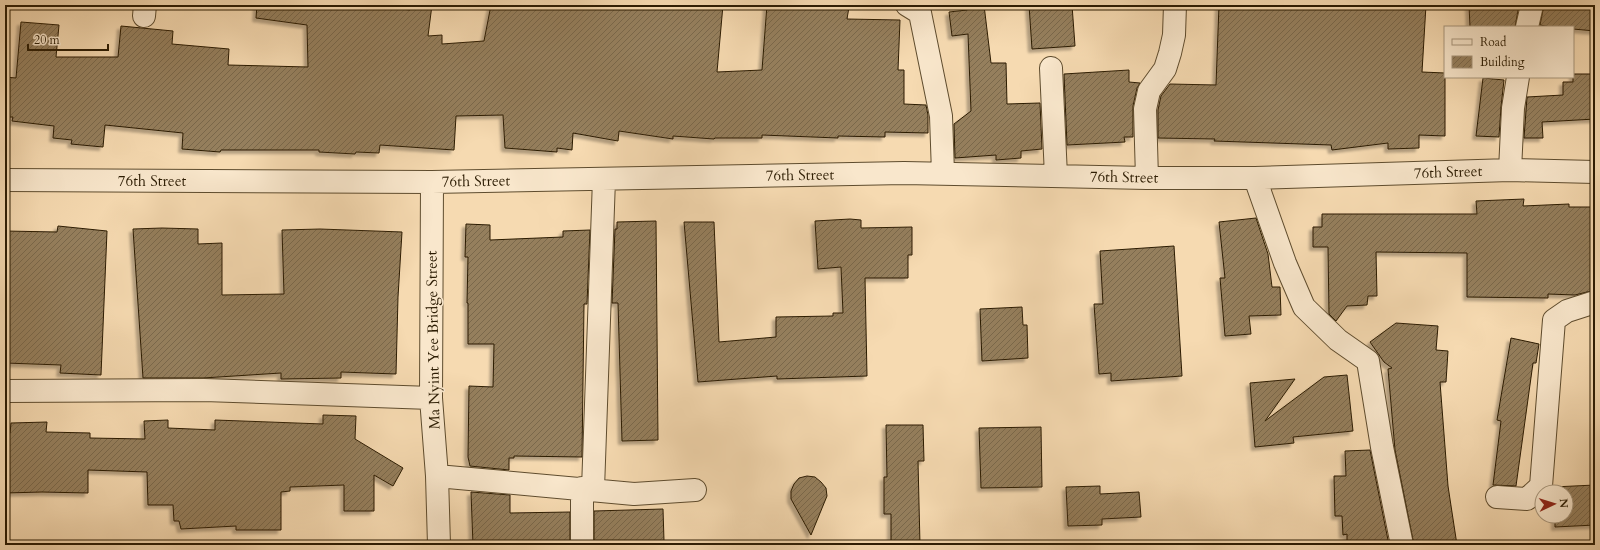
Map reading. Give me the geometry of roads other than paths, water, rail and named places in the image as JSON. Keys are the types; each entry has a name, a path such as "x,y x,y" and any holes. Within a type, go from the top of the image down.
{"street":[{"path":"907,5 920,13 941,116 943,173"},
{"path":"1147,178 1145,109 1149,91 1165,69 1170,53 1174,35 1175,5"},
{"path":"1527,26 1532,5"},
{"path":"1051,68 1056,176"},
{"path":"1510,170 1513,108 1518,78"},
{"name":"76th Street","path":"5,180 432,182 943,173 1147,178 1254,178 1510,170 1595,172"},
{"path":"1254,178 1285,263 1304,307 1338,340 1368,361 1382,447 1402,545"},
{"path":"582,545 587,488 604,179"},
{"name":"Ma Nyint Yee Bridge Street","path":"432,182 431,398 437,476 438,545"},
{"path":"1497,497 1527,499 1541,486 1554,320 1567,311 1595,302"},
{"path":"5,391 204,390 431,398"},
{"path":"437,476 587,488 634,494 695,490"}]}
